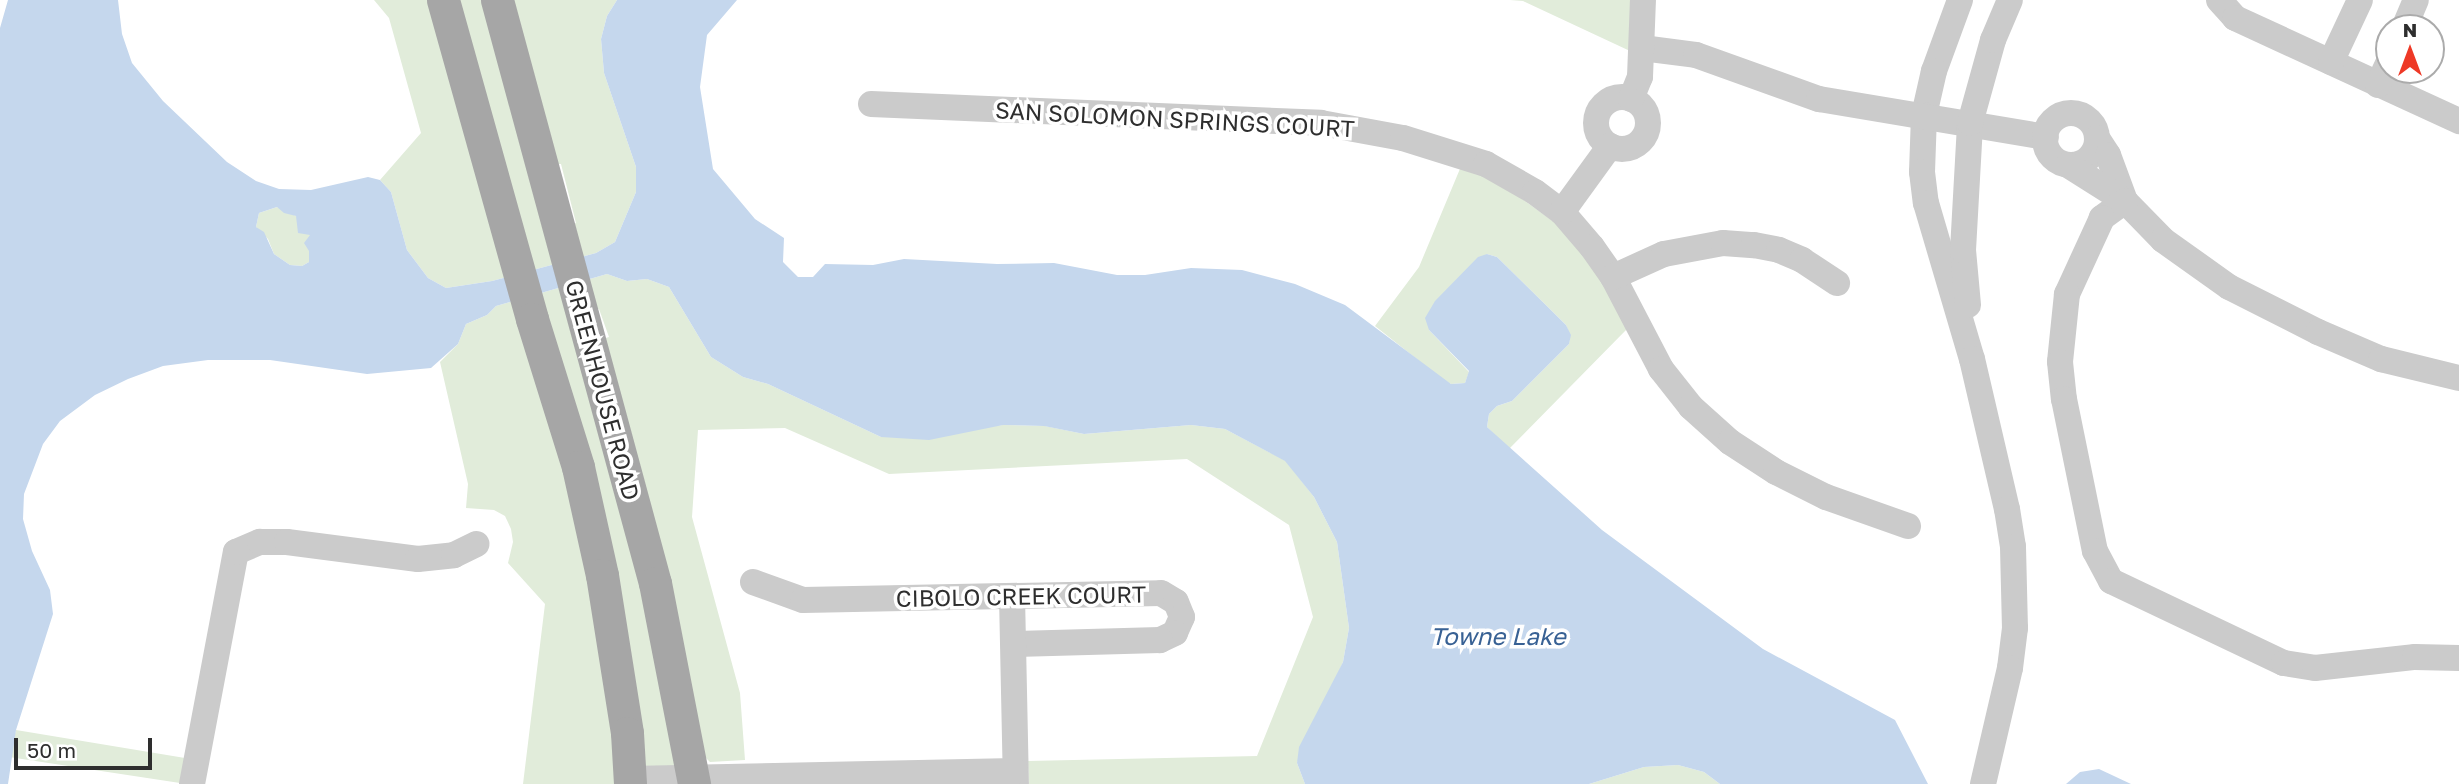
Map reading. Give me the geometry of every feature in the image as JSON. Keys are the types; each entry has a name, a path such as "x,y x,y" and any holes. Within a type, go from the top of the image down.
{"main road":[{"name":"GREENHOUSE ROAD","path":"443,0 532,318 578,467 602,575 627,733 630,781"},
{"name":"GREENHOUSE ROAD","path":"497,0 655,583 694,781"}],"street":[{"path":"1631,99 1640,77 1643,0"},
{"path":"1960,0 1934,71 1924,115 1922,172 1926,203 1972,359 2007,509 2016,590 2010,668 1983,784"},
{"path":"1972,359 1963,250 1970,123 1993,40 2010,0"},
{"path":"2219,0 2235,18 2459,121"},
{"path":"2331,62 2360,0"},
{"path":"1642,48 1696,55 1819,99 2046,137"},
{"path":"1613,99 1631,99 1646,113 1646,132 1634,145 1626,148 1611,146 1598,132 1598,115 1613,99"},
{"name":"SAN SOLOMON SPRINGS COURT","path":"872,104 1282,120 1359,128 1438,147 1486,164 1535,192 1562,212 1614,277 1661,369 1691,407 1730,442 1776,472 1826,497 1908,526"},
{"path":"2125,201 2108,155 2091,123 2080,115 2071,113 2050,124 2046,137 2049,153 2125,201 2163,240 2228,287 2318,332 2381,359 2459,378"},
{"path":"2068,165 2083,162 2090,156 2097,138"},
{"path":"1562,212 1611,146"},
{"path":"2125,201 2102,218 2067,295 2060,362 2064,399 2095,551 2111,581 2284,663 2315,668 2415,657 2459,658"},
{"path":"1614,277 1664,254 1692,246 1723,243 1779,250 1802,260 1837,283"},
{"path":"191,784 236,552 260,542 287,542 418,559 454,555 477,544"},
{"name":"CIBOLO CREEK COURT","path":"753,582 803,600 1161,593 1176,602 1182,617 1175,633 1160,640 1014,644"},
{"path":"630,781 1015,777 1012,596"}],"green space":[{"path":"374,0 488,0 547,232 576,223 561,164 551,164 509,0 617,0 607,16 601,39 604,73 636,167 636,192 615,242 596,253 492,281 446,288 428,278 407,250 391,192 380,180 421,133 389,18"},
{"path":"1510,0 1631,0 1630,51 1523,1"},
{"path":"1462,164 1514,193 1565,230 1605,281 1627,329 1509,449 1487,427 1489,414 1497,406 1512,401 1569,344 1570,335 1566,325 1497,257 1487,254 1429,330 1469,372 1465,383 1451,384 1442,379 1375,326 1419,267"},
{"path":"277,207 296,216 311,235 309,262 302,266 290,265 274,254 268,239 256,227 259,213"},
{"path":"607,274 627,281 647,279 669,287 711,357 743,377 768,384 881,437 1003,425 1045,426 1084,434 1191,425 1225,429 1286,461 1314,497 1337,542 1349,628 1343,662 1297,763 1305,784 1029,784 1028,761 1257,756 1313,617 1289,525 1187,459 889,474 785,428 698,430 692,517 740,693 745,760 710,762 700,752 602,339 609,337 599,309 571,318 627,504 679,784 523,784 545,604 508,563 513,542 505,516 494,510 466,508 468,484 440,362 458,344 466,324 487,315 496,306"},
{"path":"16,730 185,758 180,783 9,757"},
{"path":"1678,765 1704,772 1720,784 1589,784 1644,767"}],"water":[{"name":"Towne Lake","path":"8,0 118,0 122,34 132,63 163,101 227,162 256,181 279,189 311,190 368,177 380,180 391,192 407,250 428,278 446,288 492,281 596,253 615,242 636,192 636,167 604,73 601,39 607,16 617,0 737,0 707,35 700,87 713,169 755,219 784,238 783,262 798,277 813,277 825,264 873,265 904,259 997,264 1054,263 1117,275 1145,275 1191,268 1242,270 1295,284 1345,305 1451,384 1465,383 1469,371 1429,330 1425,318 1435,301 1478,257 1487,254 1497,257 1566,325 1571,335 1569,344 1512,401 1497,406 1489,414 1487,427 1602,530 1763,649 1895,720 1928,784 1720,784 1704,772 1678,765 1644,767 1589,784 1305,784 1297,763 1299,747 1343,662 1349,628 1337,542 1314,497 1285,461 1225,429 1191,425 1084,434 1044,426 1003,425 929,440 881,437 768,384 743,377 711,357 669,287 647,279 627,281 607,274 496,306 487,315 466,324 458,344 431,368 367,374 270,360 208,360 163,366 95,395 60,421 43,444 24,494 23,519 32,551 50,590 53,614 16,730 8,784 0,784 0,28","holes":["277,207 284,213 296,216 298,233 310,235 304,243 309,251 309,262 302,266 290,265 274,254 264,232 256,227 259,213"]},
{"path":"2099,769 2131,784 2066,784 2080,772"}]}
